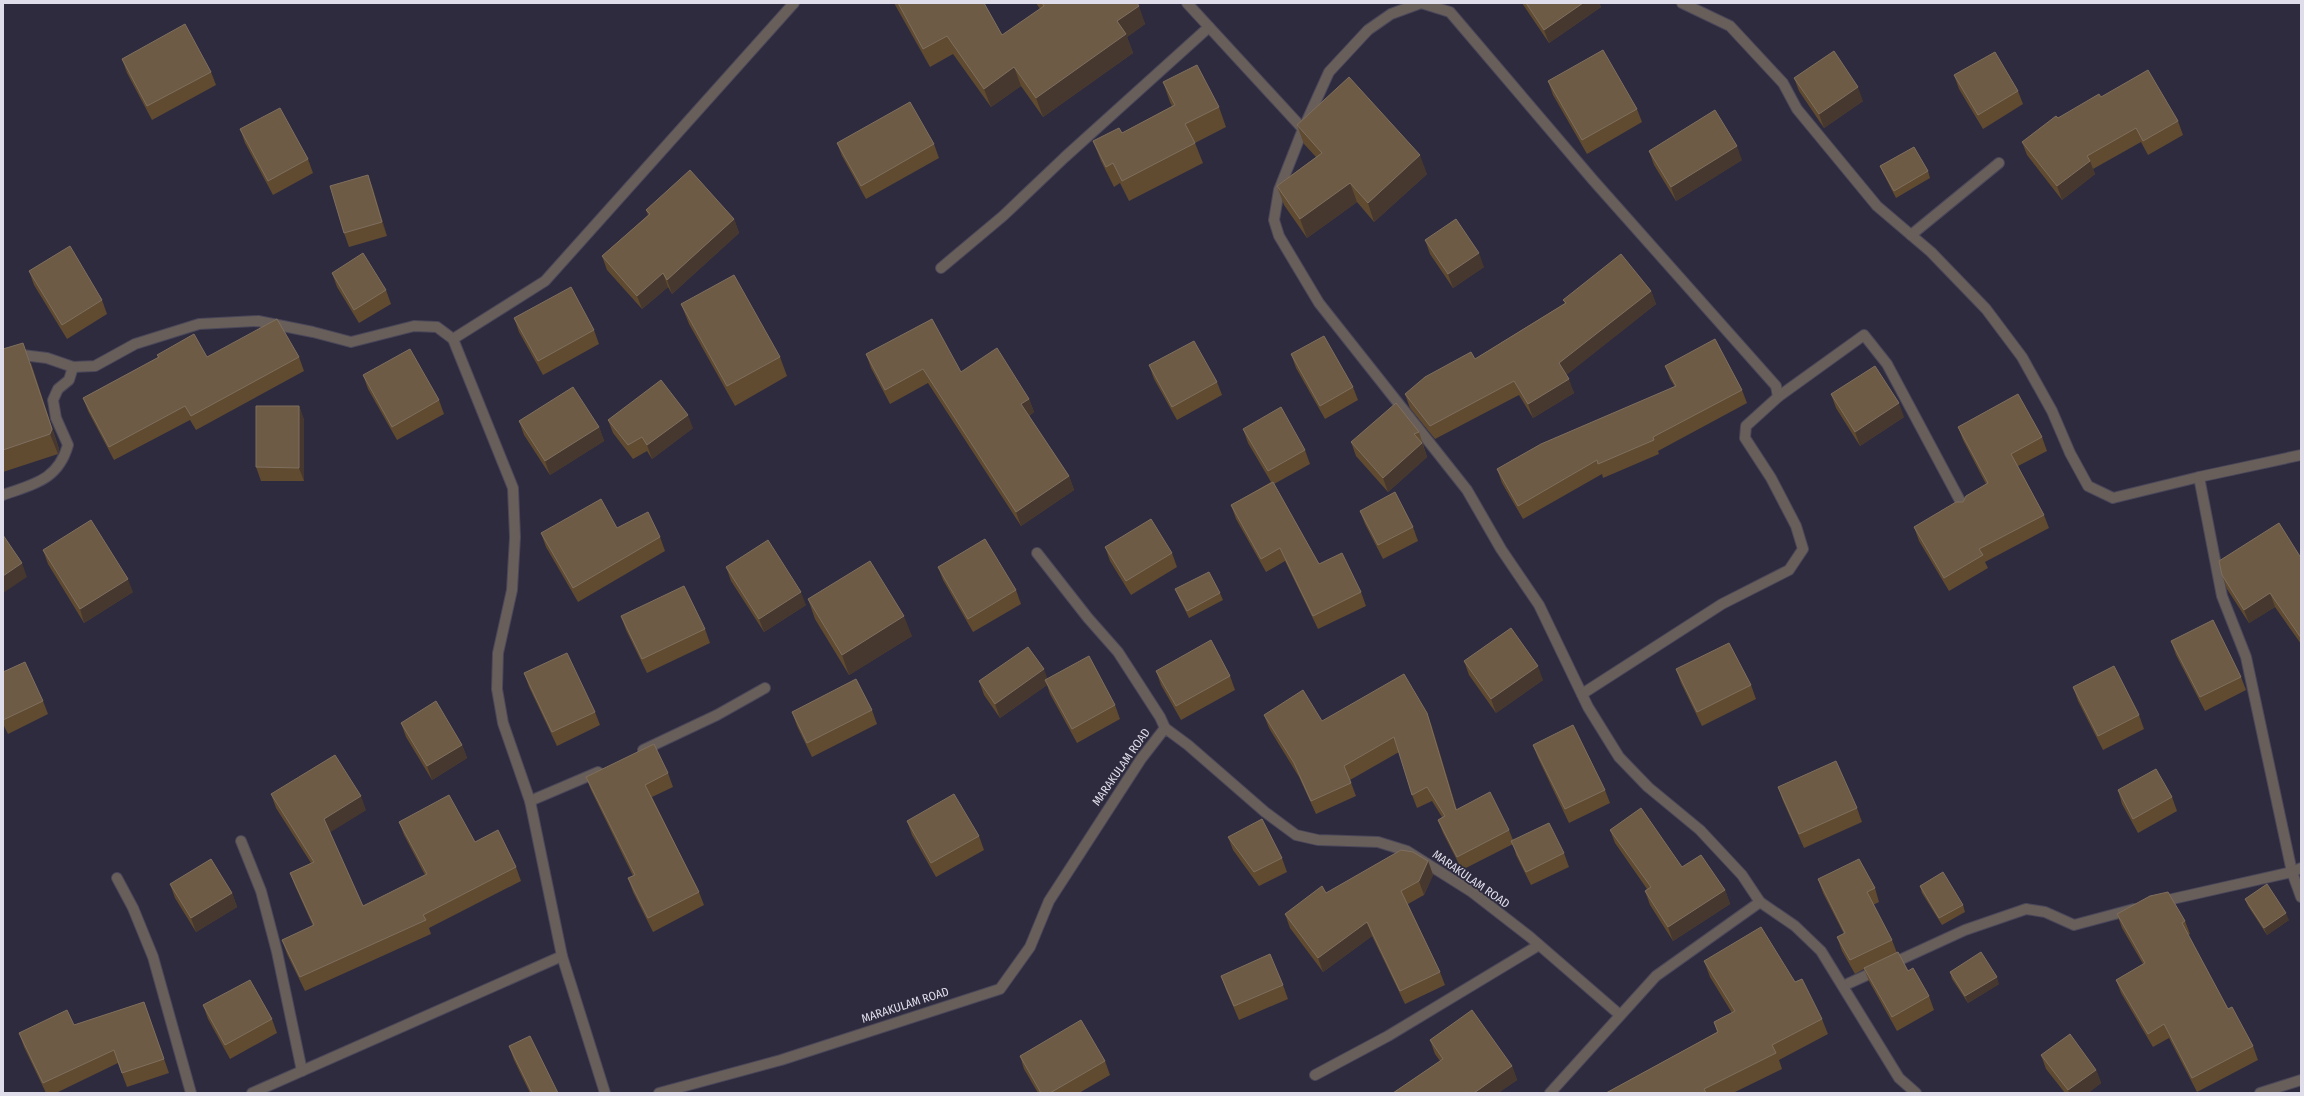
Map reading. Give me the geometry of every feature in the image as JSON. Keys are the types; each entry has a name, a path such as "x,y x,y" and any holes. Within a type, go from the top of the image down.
{"street":[{"path":"453,339 545,281 794,3"},
{"path":"1187,3 1303,129"},
{"path":"1778,398 1776,386 1771,380 1593,180 1450,12 1421,3 1391,14 1363,35 1329,72 1303,129 1279,190 1274,220 1279,236 1319,303 1467,490 1501,549 1539,605 1582,694 1619,757 1648,787 1700,830 1742,875 1760,902 1795,926 1821,951 1899,1078 1916,1093"},
{"path":"1682,3 1730,26 1783,83 1797,109 1838,161 1877,206 1931,252 1986,309 2022,357 2052,411 2070,453 2088,486 2113,498 2199,477 2301,455"},
{"path":"941,268 1003,216 1065,157 1209,28"},
{"path":"1911,235 1999,164"},
{"path":"3,358 14,354 47,358 73,367 95,366 135,344 199,324 258,321 313,332 351,342 414,326 437,328 453,339 513,488 515,536 512,590 498,653 497,689 503,723 530,801 562,956 605,1093"},
{"path":"1582,694 1722,604 1789,570 1803,548 1796,526 1771,478 1745,438 1746,426 1778,398 1864,335 1887,364 1965,510"},
{"path":"3,495 36,484 63,461 68,445 56,418 53,400 58,389 69,380 73,367"},
{"path":"2199,477 2222,596 2246,658 2297,870 2301,897"},
{"path":"1037,553 1088,618 1118,652 1160,717 1164,728"},
{"path":"635,754 717,715 764,688"},
{"name":"MARAKULAM ROAD","path":"660,1093 781,1060 1000,989 1030,946 1049,901 1057,888 1141,759 1164,728 1188,745 1265,812 1296,834 1318,840 1378,842 1407,851 1472,892 1539,945 1620,1015"},
{"path":"530,801 608,767"},
{"path":"241,840 261,891 277,952 302,1071"},
{"path":"1843,986 1965,930 2026,909 2045,912 2074,925 2154,904 2297,870"},
{"path":"117,878 133,908 153,957 191,1093"},
{"path":"1550,1093 1656,976 1760,902"},
{"path":"1315,1075 1388,1036 1539,945"},
{"path":"252,1093 562,956"},
{"path":"2260,1093 2301,1080"}],"building":[{"path":"898,3 984,3 1002,35 1044,6 1042,3 1137,3 1139,6 1117,21 1126,34 1036,98 1014,67 984,89 947,36 923,49"},
{"path":"1526,3 1583,3 1544,30"},
{"path":"185,24 211,72 147,106 122,59"},
{"path":"1603,50 1637,109 1582,140 1548,81"},
{"path":"1834,51 1858,87 1819,114 1794,78"},
{"path":"1995,52 2018,91 1978,115 1954,75"},
{"path":"1197,65 1219,107 1185,124 1195,143 1122,181 1113,163 1106,167 1093,141 1119,128 1122,133 1175,105 1163,82"},
{"path":"2148,70 2178,121 2143,141 2136,128 2087,156 2090,161 2057,186 2022,142 2056,116 2058,118 2099,94 2101,97"},
{"path":"1349,77 1420,155 1368,203 1350,183 1300,219 1277,186 1322,153 1297,125"},
{"path":"910,102 934,144 861,186 837,143"},
{"path":"280,108 308,159 268,181 240,129"},
{"path":"1715,110 1737,146 1671,187 1649,151"},
{"path":"1914,147 1928,171 1894,191 1880,166"},
{"path":"690,170 734,219 667,280 663,273 637,296 602,256 650,214 646,210"},
{"path":"368,175 382,222 344,233 330,186"},
{"path":"1456,219 1479,253 1448,274 1425,240"},
{"path":"70,246 102,300 62,325 29,271"},
{"path":"363,253 386,290 354,310 332,273"},
{"path":"1621,254 1651,291 1559,363 1569,379 1528,404 1514,381 1430,426 1405,394 1425,377 1471,352 1475,359 1566,303 1563,300"},
{"path":"734,275 780,357 727,386 681,304"},
{"path":"571,287 594,330 538,361 514,318"},
{"path":"277,319 299,357 191,416 185,406 109,447 83,398 159,357 157,355 194,334 207,357"},
{"path":"932,319 961,372 997,348 1029,399 1021,404 1069,476 1016,512 923,369 885,390 866,354"},
{"path":"1324,336 1353,387 1320,406 1291,354"},
{"path":"1715,339 1742,390 1653,437 1654,440 1598,464 1597,460 1518,506 1497,469 1541,444 1676,386 1665,366"},
{"path":"1194,341 1217,382 1172,407 1149,365"},
{"path":"23,343 52,429 50,434 3,450 3,349"},
{"path":"410,349 439,400 392,427 363,375"},
{"path":"1875,366 1899,403 1855,432 1831,394"},
{"path":"661,380 688,415 647,445 642,437 628,445 608,420"},
{"path":"573,387 599,427 545,461 519,421"},
{"path":"2018,394 2042,437 2011,454 2044,515 1979,549 1983,555 1944,578 1914,527 1956,502 1963,502 1966,496 1988,483 1958,427"},
{"path":"1396,403 1419,432 1414,434 1422,443 1383,478 1351,442"},
{"path":"256,406 299,406 299,468 256,467"},
{"path":"1281,407 1305,450 1268,471 1243,429"},
{"path":"1273,482 1319,564 1342,553 1361,592 1313,616 1280,548 1261,559 1231,505"},
{"path":"1395,492 1413,527 1378,545 1360,511"},
{"path":"601,499 617,528 648,512 660,537 573,588 541,533"},
{"path":"1151,519 1172,553 1126,581 1105,547"},
{"path":"91,520 128,579 80,609 43,550"},
{"path":"2279,523 2301,558 2301,638 2270,593 2244,610 2222,575 2219,561"},
{"path":"3,535 22,563 3,576"},
{"path":"985,539 1016,590 968,619 938,567"},
{"path":"768,540 801,592 759,619 726,567"},
{"path":"870,561 904,616 842,655 808,599"},
{"path":"1209,572 1220,593 1187,611 1175,589"},
{"path":"684,586 705,629 642,659 621,616"},
{"path":"2213,620 2241,677 2200,697 2171,641"},
{"path":"1511,628 1538,666 1491,699 1464,661"},
{"path":"1211,640 1230,676 1176,706 1156,671"},
{"path":"1729,643 1751,685 1697,712 1676,669"},
{"path":"1028,647 1044,669 995,704 979,681"},
{"path":"567,653 595,712 552,732 524,673"},
{"path":"1089,656 1115,705 1072,729 1045,680"},
{"path":"25,662 43,701 3,720 3,672"},
{"path":"2114,666 2139,715 2098,736 2073,687"},
{"path":"1404,674 1427,713 1456,810 1490,792 1509,830 1457,857 1438,820 1445,816 1427,787 1412,795 1394,737 1344,766 1351,783 1311,801 1294,763 1264,715 1303,690 1322,721"},
{"path":"856,679 872,710 807,743 792,712"},
{"path":"436,701 462,745 427,766 401,723"},
{"path":"1573,725 1605,790 1565,809 1533,745"},
{"path":"654,744 668,773 645,785 699,892 648,918 628,878 635,875 586,777"},
{"path":"335,755 361,796 324,819 363,906 427,874 399,822 449,795 475,842 498,830 516,867 423,915 426,920 300,977 282,940 314,925 290,873 314,862 271,794"},
{"path":"1836,761 1857,808 1799,834 1778,787"},
{"path":"2156,769 2172,797 2133,819 2118,790"},
{"path":"954,794 979,836 931,863 907,821"},
{"path":"1641,808 1682,867 1701,855 1725,890 1668,927 1645,891 1651,887 1610,830"},
{"path":"1262,819 1282,858 1254,872 1228,837"},
{"path":"1549,823 1564,853 1526,872 1511,841"},
{"path":"1401,850 1413,852 1428,861 1419,881 1401,891 1440,972 1400,991 1367,922 1318,958 1285,914 1322,886 1326,893"},
{"path":"211,859 232,893 191,918 170,884"},
{"path":"1859,859 1875,888 1867,892 1892,940 1850,960 1837,937 1845,933 1818,879"},
{"path":"1943,872 1963,905 1939,918 1920,886"},
{"path":"2267,884 2286,913 2264,928 2245,899"},
{"path":"2168,892 2185,921 2182,923 2228,1009 2232,1007 2253,1046 2192,1078 2164,1024 2148,1034 2116,980 2145,963 2117,914 2150,896"},
{"path":"1761,927 1795,982 1802,979 1822,1019 1772,1045 1776,1053 1704,1089 1706,1093 1606,1093 1718,1032 1714,1022 1735,1011 1704,961"},
{"path":"1898,952 1908,971 1913,968 1929,996 1892,1017 1864,968"},
{"path":"1981,952 1997,977 1965,996 1950,972"},
{"path":"1270,954 1283,985 1234,1006 1221,976"},
{"path":"250,980 272,1019 225,1045 203,1005"},
{"path":"144,1002 164,1059 122,1073 114,1050 43,1083 19,1033 67,1010 74,1025"},
{"path":"1472,1010 1512,1066 1474,1093 1393,1093 1443,1059 1430,1040"},
{"path":"1081,1020 1105,1061 1050,1093 1041,1093 1020,1056"},
{"path":"2070,1034 2096,1070 2068,1090 2041,1055"},
{"path":"530,1036 558,1093 532,1093 509,1046"}]}
